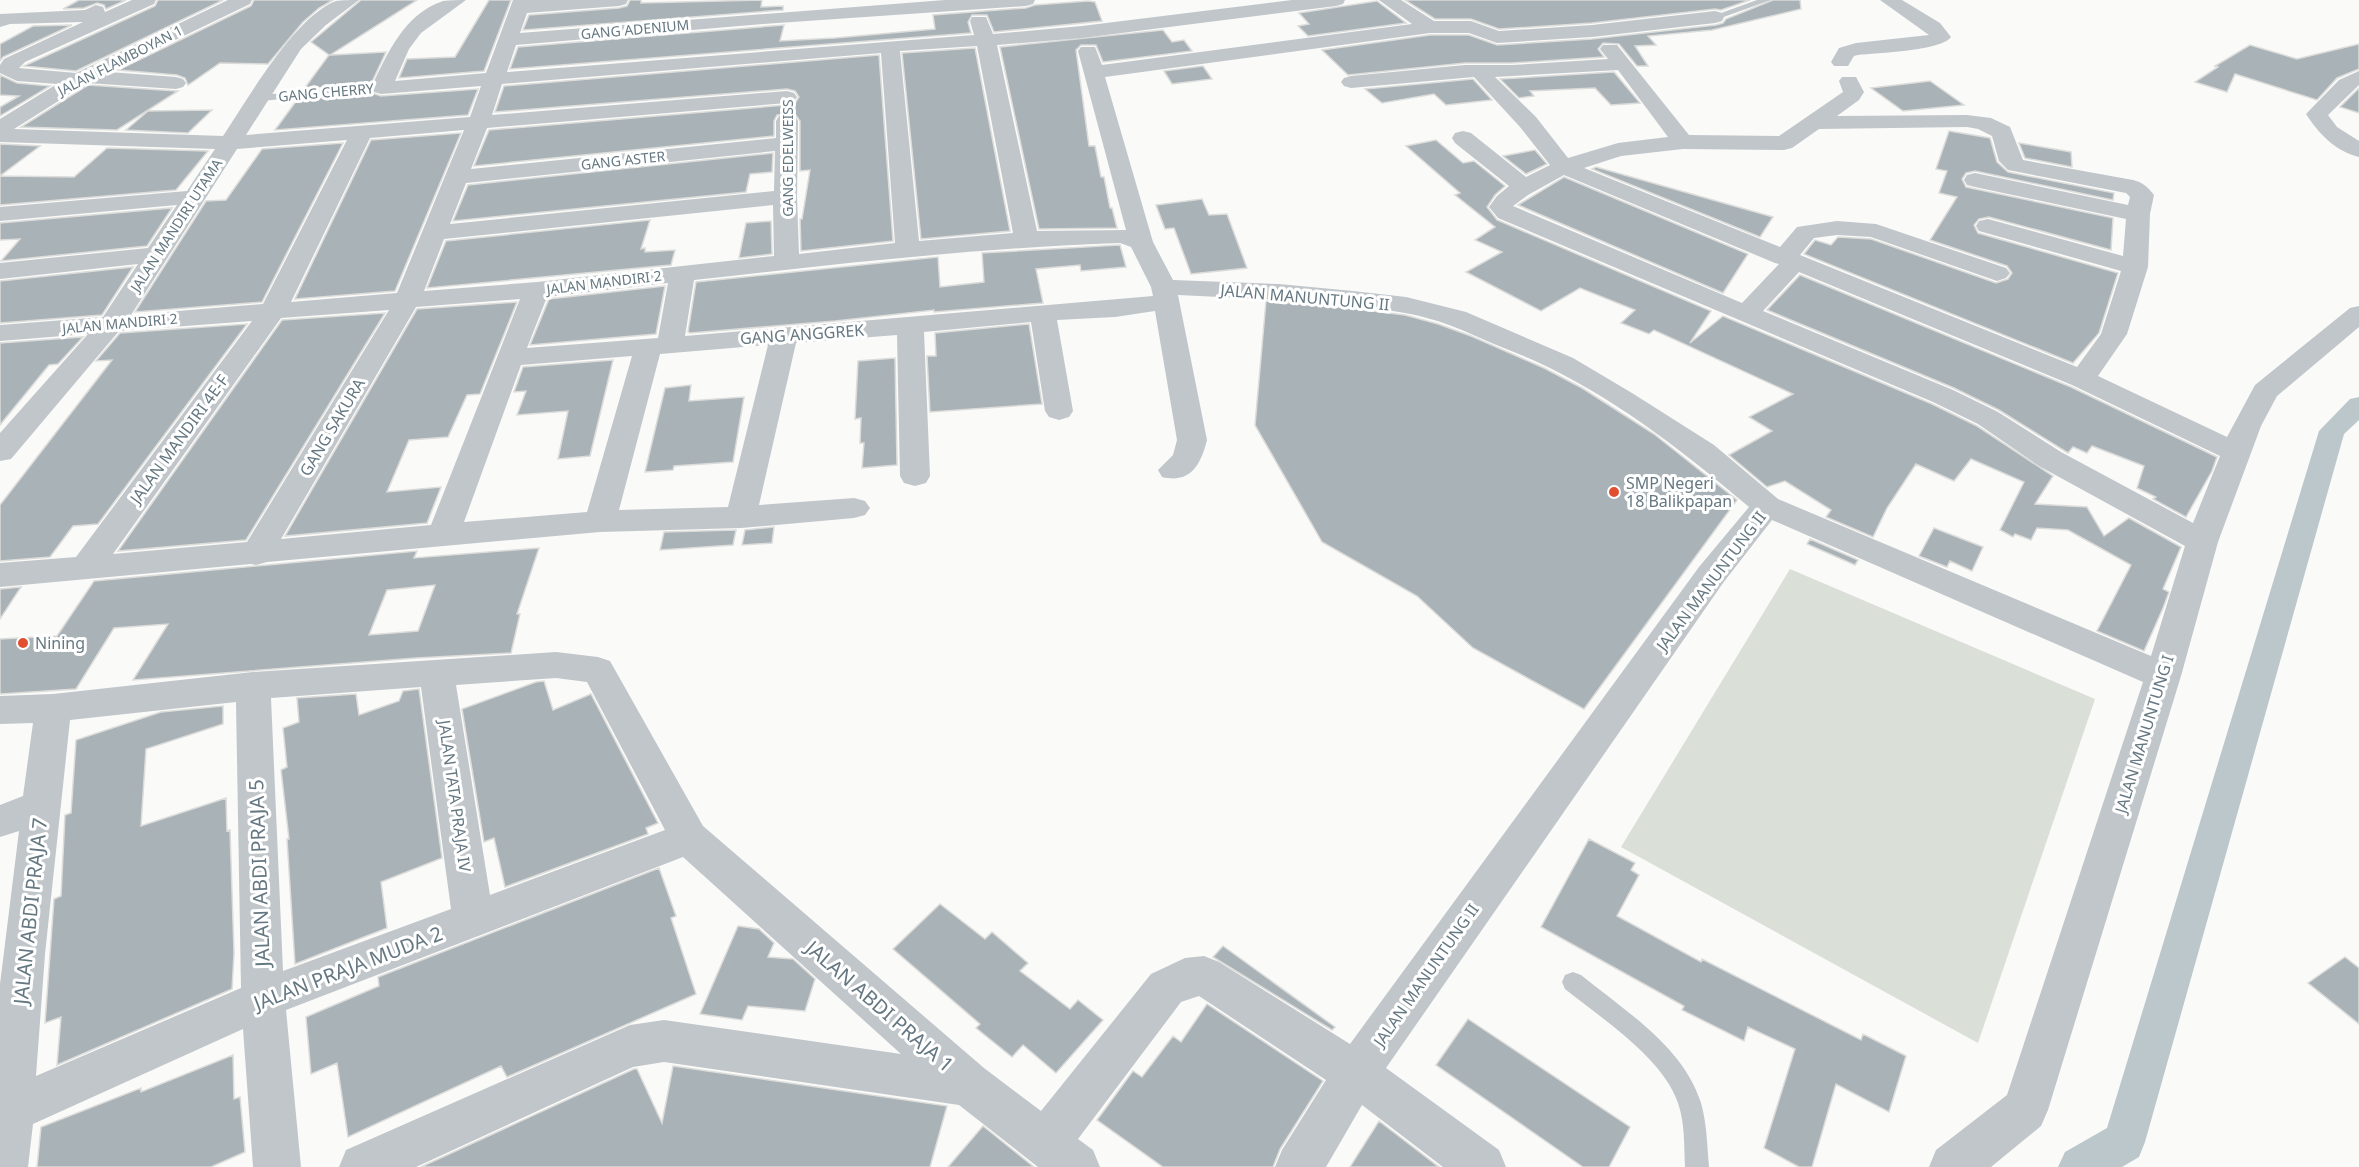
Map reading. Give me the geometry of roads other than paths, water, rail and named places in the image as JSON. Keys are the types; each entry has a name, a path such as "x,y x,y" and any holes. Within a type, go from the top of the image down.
{"street":[{"path":"2,19 91,20 113,0"},
{"path":"147,0 91,20 18,58 11,63 8,70 17,75 177,84"},
{"name":"JALAN FLAMBOYAN 1","path":"0,128 81,78 243,0"},
{"name":"JALAN MANDIRI UTAMA","path":"0,452 112,323 293,46 310,27 350,0"},
{"name":"GANG CHERRY","path":"381,88 402,46 414,29 431,15 457,0"},
{"path":"520,4 619,0"},
{"name":"GANG ADENIUM","path":"507,40 763,18 1026,0"},
{"path":"381,88 1082,32 1336,0"},
{"path":"1388,0 1430,27"},
{"path":"1692,0 1715,17"},
{"path":"1889,0 1933,27 1941,37 1934,40 1846,52 1845,71 1853,87 1852,96 1784,143 1683,141 1627,148 1563,167 1525,187 1501,207 1506,213 1943,396 1988,418 2050,459 2202,542"},
{"name":"GANG SAKURA","path":"256,554 407,301 457,177 520,4"},
{"path":"974,4 986,40 1026,239"},
{"path":"1094,72 1430,27 1471,27 1497,37 1592,31 1715,17"},
{"path":"1592,31 1624,64 1683,141"},
{"path":"1082,32 1141,242 1166,295 1191,440 1187,459 1173,470"},
{"path":"890,46 908,249"},
{"name":"GANG EDELWEISS","path":"787,262 785,197 788,143 787,97 791,54"},
{"path":"1351,82 1480,71 1624,64"},
{"path":"1480,71 1527,122 1563,167 2082,379 2235,452"},
{"path":"2359,77 2346,84 2317,114 2329,132 2359,150"},
{"path":"0,135 229,143 787,97"},
{"path":"1814,123 1967,121 1983,123 2002,132 2010,161 2016,165 2139,190 2142,195 2138,214 2136,267 2114,334 2082,379"},
{"name":"JALAN MANDIRI 4E-F","path":"85,567 273,311 360,134"},
{"path":"1463,138 1525,187"},
{"name":"GANG ASTER","path":"457,177 788,143"},
{"path":"1975,180 2138,214"},
{"path":"0,213 193,196"},
{"path":"434,233 785,197"},
{"path":"1988,226 2136,267"},
{"path":"1747,313 1790,260 1806,232 1858,228 1876,231 1997,273"},
{"name":"JALAN MANDIRI 2","path":"0,333 537,290 908,249 1026,239 1121,236 1141,242"},
{"path":"0,271 156,255"},
{"path":"600,521 683,273"},
{"path":"443,536 537,290"},
{"name":"JALAN MANUNTUNG II","path":"1166,295 1279,292 1406,305 1457,318 1563,364 1622,399 1703,452 1767,506 1711,575 1356,1073 1299,1167"},
{"name":"GANG ANGGREK","path":"510,358 910,326 1006,315 1116,309 1166,295"},
{"path":"1043,314 1059,411"},
{"name":"JALAN MANUNTUNG I","path":"1953,1167 2025,1110 2163,676 2202,542 2246,426 2265,391 2359,314"},
{"path":"910,326 915,476"},
{"path":"741,517 784,335"},
{"path":"1767,506 2163,676"},
{"path":"0,575 256,554 600,521 741,517 854,508"},
{"path":"0,710 53,708 253,686 556,665 598,670 689,838"},
{"name":"JALAN TATA PRAJA IV","path":"437,673 473,920"},
{"name":"JALAN ABDI PRAJA 5","path":"253,686 263,999 278,1167"},
{"name":"JALAN ABDI PRAJA 7","path":"5,1141 12,958 42,806 53,708"},
{"path":"0,821 42,806"},
{"name":"JALAN PRAJA MUDA 2","path":"5,1141 263,999 689,838"},
{"name":"JALAN ABDI PRAJA 1","path":"689,838 968,1084 1061,1155"},
{"path":"1061,1155 1166,988 1185,978 1204,976 1356,1073 1482,1167"},
{"path":"363,1167 630,1046 664,1041 968,1084"}],"lane":[{"path":"1715,17 1766,0"},
{"name":"GANG CHERRY","path":"260,98 381,88"},
{"path":"1573,982 1664,1059 1687,1095 1695,1134 1697,1167"}],"waterway":[{"path":"2080,1167 2124,1142 2332,431 2359,405"}],"place":[{"name":"SMP Negeri 18 Balikpapan","path":"1614,492"},
{"name":"Nining","path":"23,643"}]}
